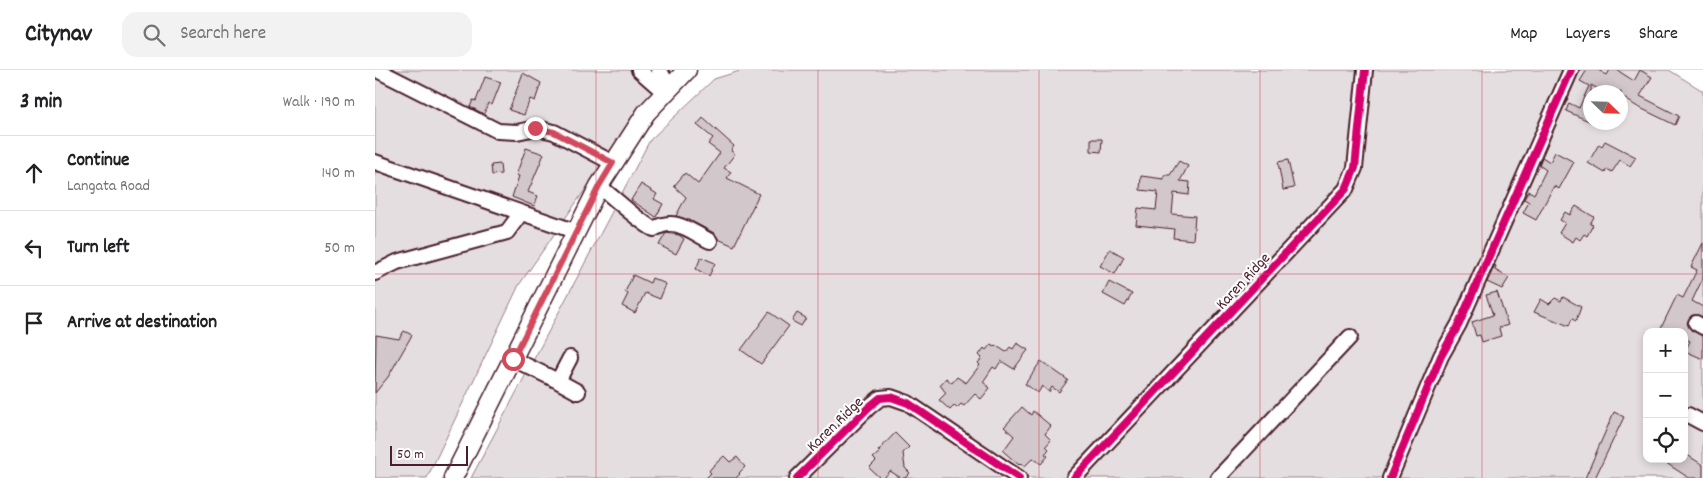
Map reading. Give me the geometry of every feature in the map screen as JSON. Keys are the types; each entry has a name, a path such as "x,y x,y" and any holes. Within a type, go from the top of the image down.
{"main road":[{"path":"453,478 599,186 646,113 687,70"}],"street":[{"path":"377,70 497,131 517,132 535,128 554,132 613,163"},
{"path":"639,70 667,90"},
{"path":"659,70 667,90"},
{"name":"Karen Ridge","path":"1074,478 1346,189 1355,168 1365,70"},
{"path":"1390,478 1441,356 1459,324 1571,70"},
{"path":"375,162 577,232"},
{"path":"599,186 646,226 653,229 663,223 671,222 710,241"},
{"path":"375,273 397,262 507,232 521,213"},
{"path":"1218,478 1350,337"},
{"path":"558,381 570,358"},
{"path":"513,359 578,392"},
{"name":"Karen Ridge","path":"797,478 869,407 880,398 891,396 908,403 930,417 1019,478"},
{"path":"1688,415 1703,423"}],"shaded area":[{"path":"375,70 668,70 519,285 427,478 375,478"},
{"path":"743,70 1669,70 1703,91 1703,478 471,478 650,140 714,79"}],"building":[{"path":"1587,70 1598,70 1607,75 1610,70 1617,70 1634,81 1640,70 1652,77 1640,96 1679,116 1675,125 1636,106 1628,101 1628,85 1587,85 1580,81"},
{"path":"523,73 541,83 535,101 530,99 524,115 509,110"},
{"path":"485,77 501,82 492,105 488,103 484,114 470,107 473,100 476,101"},
{"path":"1583,99 1583,118 1566,111 1569,103 1579,108"},
{"path":"703,118 734,146 731,151 735,154 724,168 731,172 727,178 759,194 734,246 718,239 714,233 693,222 676,216 686,197 674,186 685,173 698,184 720,153 708,144 713,138 697,125"},
{"path":"1091,139 1102,139 1101,152 1091,151"},
{"path":"1605,141 1636,157 1630,166 1620,160 1612,172 1607,169 1605,173 1588,163 1599,144 1602,146"},
{"path":"526,148 544,154 528,192 538,196 534,206 512,197 519,176 516,175"},
{"path":"1555,152 1574,162 1559,189 1554,186 1536,220 1523,213 1529,202 1524,199 1529,191 1534,194 1546,170 1539,165 1542,157 1550,162"},
{"path":"1288,160 1294,188 1283,190 1278,162"},
{"path":"1179,161 1188,166 1180,181 1190,182 1189,195 1174,193 1172,214 1195,216 1193,240 1173,238 1174,229 1136,225 1138,208 1156,210 1158,192 1140,190 1141,176 1164,179 1164,175 1170,175"},
{"path":"500,164 501,174 492,175 491,165"},
{"path":"641,184 657,194 654,199 663,204 656,217 631,200"},
{"path":"1576,206 1594,217 1590,224 1593,225 1587,236 1584,234 1580,240 1576,237 1573,242 1559,233 1565,223 1560,220 1565,212 1570,215"},
{"path":"666,233 679,235 684,239 676,254 659,245"},
{"path":"1703,243 1703,278 1692,301 1703,307 1703,317 1692,315 1687,323 1691,330 1703,336 1703,359 1688,352 1690,341 1688,340 1688,328 1661,328 1677,295 1683,298 1697,270 1691,267"},
{"path":"1110,249 1124,257 1115,274 1100,266"},
{"path":"701,257 715,263 709,276 696,269"},
{"path":"1495,265 1495,270 1509,278 1502,289 1487,282"},
{"path":"633,275 650,283 652,278 666,284 660,299 645,293 635,313 622,306 628,294 625,292"},
{"path":"1109,282 1132,294 1125,306 1103,294"},
{"path":"1497,292 1508,325 1499,328 1501,336 1482,342 1480,335 1476,336 1472,322 1493,315 1486,295"},
{"path":"1563,297 1581,307 1576,321 1572,319 1569,326 1534,312 1541,299 1549,304 1555,298 1561,301"},
{"path":"769,312 789,326 761,364 741,350"},
{"path":"797,313 806,318 801,326 792,321"},
{"path":"404,331 412,335 388,377 375,393 376,335 399,339"},
{"path":"1017,343 1028,350 1014,369 1001,361 996,369 993,367 983,382 990,388 981,399 975,394 964,406 961,404 957,408 954,406 950,410 939,400 946,393 940,385 946,378 952,383 957,377 966,383 980,365 978,363 982,358 979,355 984,348 986,350 991,344 1006,352 1010,347 1013,349"},
{"path":"1041,361 1068,380 1059,392 1052,387 1049,392 1042,386 1038,393 1025,384"},
{"path":"1022,407 1031,415 1033,411 1051,426 1045,434 1051,440 1046,446 1049,449 1045,454 1048,456 1041,464 1033,458 1025,466 1021,463 1019,465 1003,451 1014,436 1004,427"},
{"path":"1614,412 1624,417 1595,478 1585,478"},
{"path":"895,433 909,447 903,453 905,468 910,473 905,478 901,478 890,471 884,478 880,478 869,468 876,461 873,458 880,452 878,451"},
{"path":"724,456 730,462 737,457 745,467 740,474 736,478 706,478 711,473 709,471 712,467"},
{"path":"1688,456 1703,465 1703,478 1689,478 1666,463 1688,463"}],"cycle path":[{"path":"1074,478 1346,189 1355,168 1365,70"},
{"path":"1390,478 1441,356 1459,324 1571,70"},
{"path":"797,478 869,407 880,398 891,397 908,403 1019,478"}],"route":[{"path":"513,359 599,186 613,163 554,132 535,128"}]}
